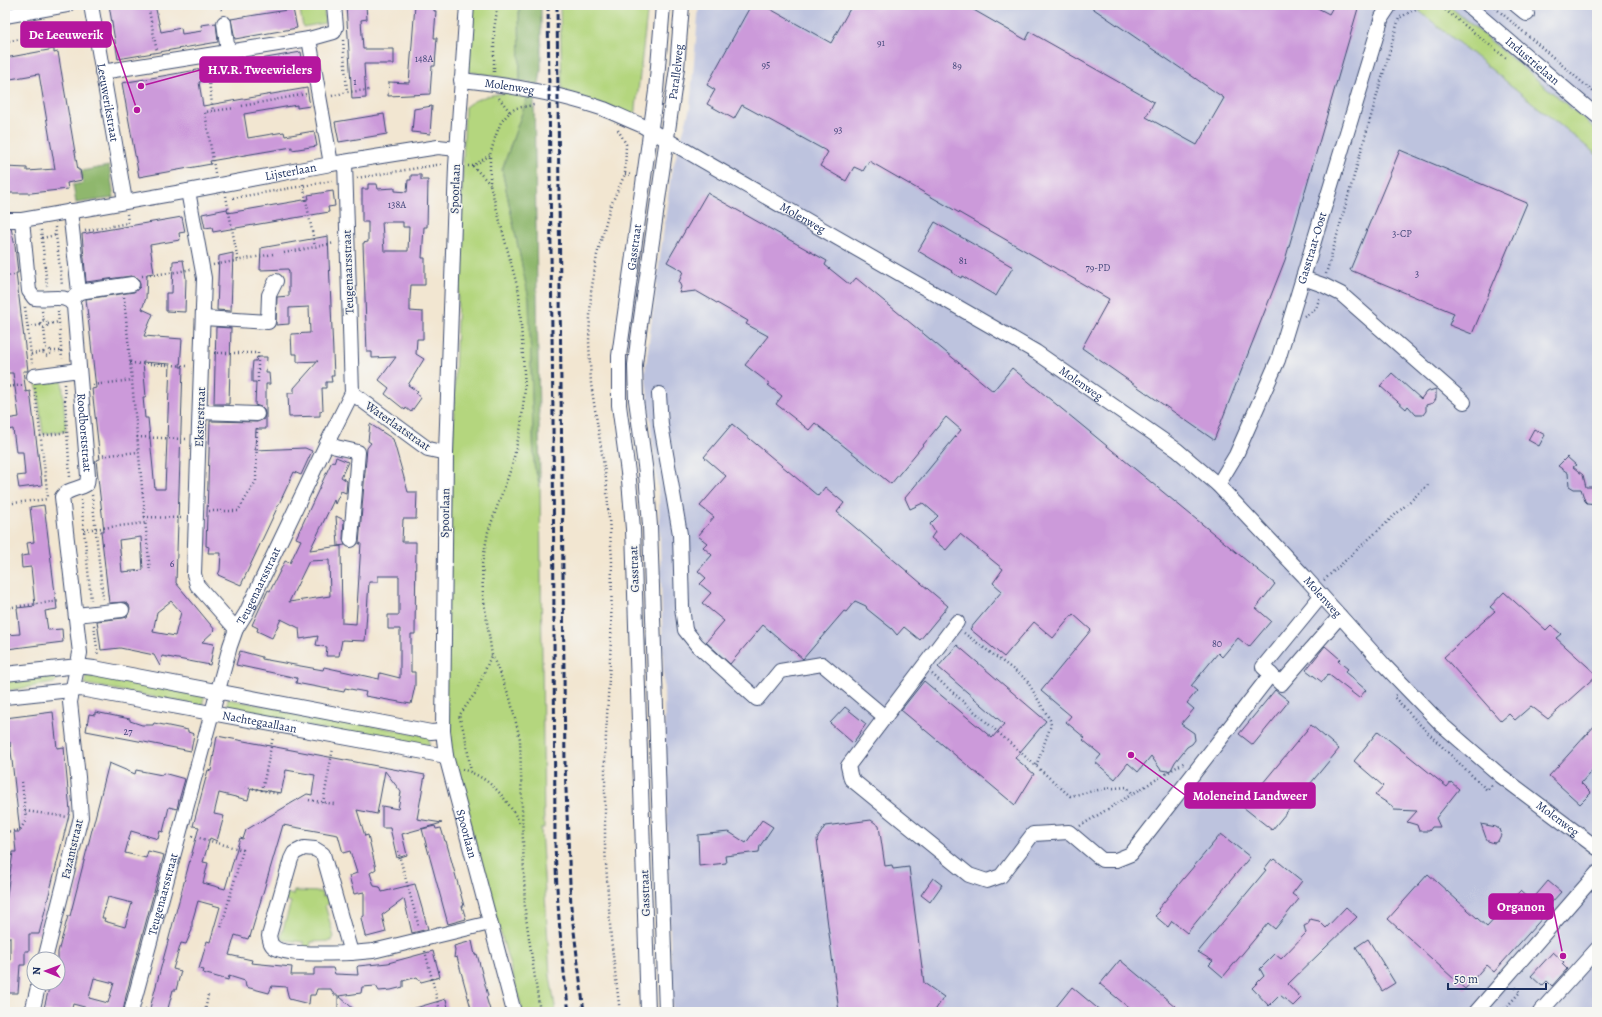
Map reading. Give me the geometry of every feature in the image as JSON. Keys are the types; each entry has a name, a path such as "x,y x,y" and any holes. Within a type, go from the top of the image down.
{"street":[{"path":"5,16 67,5"},
{"name":"Leeuwerikstraat","path":"91,5 125,201"},
{"path":"102,72 309,39 334,32 336,26 334,5"},
{"name":"Spoorlaan","path":"466,5 456,166 446,453 442,701 443,731 447,760 514,1012"},
{"name":"Parallelweg","path":"651,130 664,5"},
{"name":"Parallelweg","path":"667,139 677,68 682,5"},
{"name":"Gasstraat-Oost","path":"1218,485 1236,456 1271,376 1303,278 1382,16 1390,5"},
{"name":"Industrielaan","path":"1467,5 1597,116"},
{"path":"224,23 228,52"},
{"name":"Teugenaarsstraat","path":"131,1012 213,713 217,691 236,629 246,613 352,393 345,180 338,163 319,96 309,39"},
{"name":"Molenweg","path":"462,80 517,87 573,100 604,110 651,130 1036,352 1177,450 1218,485 1384,665 1441,724 1501,776 1597,848"},
{"name":"Gasstraat","path":"648,1012 633,529 629,480 619,405 618,380 622,331 651,130"},
{"name":"Gasstraat","path":"666,1012 650,526 647,480 635,383 638,339 667,139"},
{"name":"Lijsterlaan","path":"5,220 22,220 338,163 438,148 457,149"},
{"name":"Eksterstraat","path":"188,191 204,278 194,574 197,585 236,629"},
{"name":"Roodborststraat","path":"70,211 73,233 64,297 74,306 88,476 75,490 76,615 80,653 78,666"},
{"path":"22,220 29,291 34,298 64,297 131,282"},
{"path":"1303,278 1323,285 1341,294 1464,402"},
{"path":"203,318 268,322 269,295 276,281"},
{"path":"34,380 63,372 79,370"},
{"name":"Waterlaatstraat","path":"352,393 428,450 446,453"},
{"path":"659,394 661,425 680,534 682,607 685,630 697,645 757,699 780,671 822,664 885,717"},
{"path":"200,412 257,414"},
{"path":"327,443 336,447 358,452 351,540"},
{"path":"1318,592 1294,627 1262,667 1281,684 1340,616"},
{"path":"76,615 122,610"},
{"path":"956,624 848,766 851,779 969,875 987,881 1001,876 1033,834 1069,832 1102,860 1116,860 1131,854 1271,674"},
{"path":"73,689 78,666"},
{"name":"Nachtegaallaan","path":"5,674 78,666 97,668 431,732 443,731"},
{"name":"Nachtegaallaan","path":"5,697 73,689 335,736 447,760"},
{"name":"Fazantstraat","path":"47,951 80,817 78,777 70,702 73,689"},
{"path":"351,953 323,854 315,849 304,848 294,853 269,936 272,945 279,950 295,953 351,953 373,951 490,923"},
{"path":"1476,1012 1597,873"},
{"path":"1540,1012 1597,949"},
{"path":"32,1012 37,991"}],"path":[{"path":"148,5 159,63"},
{"path":"1288,326 1316,310 1399,18 1423,5"},
{"name":"Industrielaan","path":"1492,5 1597,95"},
{"path":"5,42 94,25"},
{"path":"334,32 342,34 347,92"},
{"path":"205,55 213,111"},
{"path":"242,106 369,90"},
{"path":"510,112 516,108 527,105 539,105"},
{"path":"235,108 205,112 220,185 227,199 238,261"},
{"path":"613,126 621,134 626,144 625,174 610,207 597,255 591,293 589,362 606,479 612,559 613,596 611,661 605,756 605,848 611,939 620,1012"},
{"path":"490,184 473,166 490,155 490,184 519,293 524,388 521,426 512,466 488,532 482,564 482,595 492,655 510,698 520,739 525,911 540,1012"},
{"name":"Lijsterlaan","path":"219,200 436,165 473,166"},
{"path":"300,170 315,247"},
{"path":"73,233 128,222 125,201"},
{"path":"54,214 64,297 59,322 67,432 75,490 84,530 98,612"},
{"path":"128,216 135,215"},
{"path":"39,217 42,238 64,297"},
{"path":"42,238 56,235"},
{"path":"284,252 347,241"},
{"path":"150,572 130,363 131,282 273,254"},
{"path":"34,298 25,306 48,499"},
{"path":"28,327 40,325 44,320 48,324"},
{"path":"44,328 48,324 59,322"},
{"path":"40,325 44,328 46,348 44,352"},
{"path":"46,348 50,351 61,351"},
{"path":"31,354 44,352 48,355 50,351"},
{"path":"130,363 202,360 258,353 258,385"},
{"path":"5,387 34,380"},
{"path":"81,387 132,380"},
{"path":"144,517 238,512 256,481 257,414"},
{"path":"40,436 67,432"},
{"path":"137,437 199,439"},
{"path":"87,458 138,452"},
{"path":"1318,592 1430,483"},
{"path":"5,504 48,499 75,490 92,490 96,529 98,612 97,668"},
{"path":"84,530 145,523"},
{"path":"5,608 60,601"},
{"path":"956,624 1026,679 1050,720 1051,725 1036,766"},
{"path":"471,772 465,735 459,716 476,692 492,655"},
{"path":"923,666 1070,796 1103,789 1127,787 1133,794"},
{"path":"1398,693 1394,697 1427,732 1487,790 1501,776"},
{"path":"262,791 275,725"},
{"path":"323,803 335,736"},
{"path":"447,760 489,782 508,802 522,826"},
{"path":"1069,832 1187,760 1197,769"},
{"path":"5,832 20,830 26,820 22,782"},
{"path":"245,787 280,794"},
{"path":"309,800 334,804"},
{"path":"25,811 80,817"},
{"path":"180,833 243,850 221,928"},
{"path":"398,850 440,1011"},
{"path":"1502,1012 1520,992 1505,978"},
{"path":"205,1012 208,995"}],"shaded area":[{"path":"699,5 1597,5 1597,1012 672,1012 659,498 645,372 671,174 690,108"}],"green space":[{"path":"299,5 324,5 325,23 303,27"},
{"path":"469,5 519,5 520,81 465,71"},
{"path":"519,5 541,5 541,70 539,85 520,81"},
{"path":"560,5 648,5 635,117 562,90"},
{"path":"1429,5 1448,5 1597,130 1597,155 1418,10"},
{"path":"512,92 529,93 502,170 529,299 534,465 540,486 544,828 541,828 550,976 556,1012 523,1012 449,751 443,698 465,107 481,98"},
{"path":"529,93 534,94 540,486 534,465 529,299 502,170"},
{"path":"109,166 114,198 76,203 73,185 83,183 81,171"},
{"path":"62,378 66,431 43,434 36,381"},
{"path":"58,672 59,678 54,683 5,691 5,680"},
{"path":"86,672 205,694 202,706 85,684"},
{"path":"228,699 429,736 429,749 226,711"},
{"path":"294,891 321,892 323,897 330,896 332,903 325,905 334,937 331,941 311,942 310,948 304,948 304,942 283,940 281,936 291,902 284,900 286,893 293,895"}],"building":[{"path":"109,5 132,5 132,8 155,5 161,32 181,28 182,34 202,31 201,25 216,23 218,42 118,59"},
{"path":"346,5 366,5 367,19 361,20 363,49 394,49 394,64 364,64 366,98 352,99"},
{"path":"415,5 434,5 434,11 436,11 434,38 437,38 435,66 432,66 430,94 388,96 389,82 409,83"},
{"path":"751,5 763,5 831,43 852,5 965,5 1026,40 1030,32 1154,102 1146,117 1197,145 1224,98 1088,5 1312,5 1329,14 1334,5 1359,5 1285,260 1214,440 1082,348 1109,299 869,161 863,171 854,167 846,181 820,166 828,152 742,105 734,119 707,104 715,90 707,85"},
{"path":"293,9 297,28 235,39 231,19"},
{"path":"54,49 54,53 58,52 78,170 80,170 82,180 67,183 68,189 31,193 5,193 5,167 27,168 27,171 55,169 39,74 5,80 5,58"},
{"path":"301,52 303,64 199,82 203,106 307,88 310,106 297,108 297,105 244,114 248,138 284,132 285,136 314,131 317,146 292,150 292,147 210,161 211,164 139,177 122,83"},
{"path":"432,106 430,134 412,132 414,109"},
{"path":"384,114 387,134 339,142 335,122"},
{"path":"1400,150 1527,203 1472,334 1449,325 1454,313 1350,270"},
{"path":"411,175 421,175 421,180 428,180 427,227 424,227 422,258 425,258 425,285 411,285 410,298 410,311 423,312 423,339 417,339 416,354 424,359 408,385 418,392 416,394 421,398 411,412 406,408 405,410 385,394 389,388 379,380 396,357 372,358 372,352 367,352 363,243 368,242 368,222 362,222 362,189 368,189 368,184 377,184 378,189 395,188 395,191 407,192 408,180 411,180","holes":["382,222 403,222 403,227 409,227 408,251 384,251"]},
{"path":"333,191 335,206 328,207 329,212 213,232 212,227 205,228 202,214 227,209 228,213 309,199 308,195"},
{"path":"707,193 827,261 825,265 850,285 856,278 993,391 1012,368 1275,584 1256,608 1271,621 1249,647 1238,638 1222,657 1218,653 1191,686 1197,691 1187,703 1194,709 1181,724 1194,733 1195,740 1187,747 1175,762 1171,770 1161,770 1151,756 1138,772 1128,763 1115,779 1095,762 1101,755 1083,740 1085,738 1066,722 1071,716 1041,691 1091,630 1073,614 1053,638 1034,622 1004,657 970,629 1002,591 993,583 1003,569 960,534 946,550 931,538 935,532 930,524 938,516 923,503 910,509 905,498 961,430 946,417 891,484 815,423 809,430 776,404 782,396 768,385 770,384 745,365 768,336 746,324 748,321 696,291 679,293 681,287 679,282 683,271 667,262"},
{"path":"182,217 185,232 179,233 180,240 150,245 154,273 147,274 146,298 142,309 153,314 144,336 182,339 180,367 183,367 176,583 215,630 202,642 214,644 210,665 162,656 160,666 154,655 120,648 101,650 97,621 127,617 130,609 129,605 125,602 109,603 101,531 104,531 96,460 100,459 92,389 96,388 86,299 134,292 140,287 140,283 138,278 131,276 86,282 82,234","holes":["143,362 170,364 165,489 155,489 148,418 145,418 143,397 146,397","141,537 143,570 122,572 119,540","171,601 181,612 175,636 153,632 157,612"]},
{"path":"935,222 1013,267 996,296 962,276 961,278 918,251"},
{"path":"5,228 11,228 15,246 18,273 16,273 28,371 23,371 26,392 30,391 42,485 19,488 17,476 25,475 23,452 16,452 13,429 7,430 6,419 19,417 13,373 6,373 5,365"},
{"path":"328,236 334,376 331,376 332,382 326,382 326,388 322,388 323,410 320,411 320,416 289,417 288,393 294,393 294,388 318,361 297,362 297,354 292,354 291,334 310,333 309,307 289,308 289,324 276,325 277,297 289,296 289,272 288,269 260,270 261,248"},
{"path":"233,253 231,311 217,310 219,256"},
{"path":"183,260 186,278 185,312 166,311 166,293 172,293 173,261"},
{"path":"216,327 231,328 229,404 214,404"},
{"path":"257,357 267,357 266,373 269,373 270,384 266,384 266,429 256,429 255,450 305,448 312,451 301,475 294,472 241,585 218,575 220,570 221,553 208,553 209,547 206,546 210,421 257,422 264,419 264,410 255,405 256,382 252,382 253,361 256,361"},
{"path":"1392,373 1421,399 1426,392 1436,389 1436,399 1433,403 1426,405 1426,411 1423,415 1416,415 1408,406 1406,409 1380,386"},
{"path":"370,424 393,439 408,492 417,492 416,519 403,519 402,542 416,542 415,634 411,634 411,672 415,672 415,686 411,704 365,696 366,692 345,688 344,692 296,683 297,678 236,665 240,651 262,657 262,659 323,670 324,667 379,679 380,673 400,678 400,629 388,629 388,615 399,615 399,576 378,576 378,582 369,582 365,641 342,640 339,656 326,656 327,647 316,645 318,636 300,639 299,628 281,619 272,638 257,631 258,628 252,625 268,590 270,591 285,561 290,563 301,540 296,538 332,461 334,462 336,457 348,462 341,477 347,481 346,493 341,491 335,504 334,500 310,550 341,546 342,623 356,624 361,543 359,544 367,448 371,443 368,441","holes":["329,560 330,596 289,602 309,561"]},
{"path":"732,424 818,496 825,487 844,503 837,512 948,606 920,640 904,627 897,635 892,629 867,609 866,606 855,601 846,612 844,611 803,659 763,625 730,664 706,642 724,621 702,603 711,593 700,584 706,578 698,571 712,555 703,547 707,543 698,536 714,517 700,506 726,476 704,457"},
{"path":"1534,429 1545,435 1539,446 1528,440"},
{"path":"1567,457 1576,465 1573,467 1583,475 1586,487 1597,487 1597,504 1587,503 1581,489 1574,489 1569,486 1568,473 1558,466"},
{"path":"44,505 57,609 45,611 48,630 62,629 63,642 7,649 6,635 20,634 17,608 35,606 31,567 22,568 21,556 29,555 27,543 34,542 30,507"},
{"path":"336,516 344,520 343,539 345,545 338,546"},
{"path":"1504,592 1546,630 1551,625 1561,634 1556,638 1597,675 1548,719 1531,706 1515,720 1509,714 1501,721 1444,657 1495,611 1490,607"},
{"path":"957,645 1046,721 1015,758 1034,774 1015,805 901,710 924,681 992,738 1004,724 938,667"},
{"path":"1325,646 1340,659 1338,661 1348,669 1345,672 1366,690 1359,698 1328,674 1322,682 1306,670"},
{"path":"1275,690 1289,701 1253,745 1239,734"},
{"path":"845,707 866,724 853,743 830,723"},
{"path":"53,712 57,748 64,747 70,811 39,934 29,934 29,951 25,951 25,965 20,965 18,993 6,993 8,960 10,960 10,937 5,937 5,909 13,852 16,852 14,832 20,832 10,742 5,742 5,718"},
{"path":"95,712 130,719 130,721 142,725 153,725 154,723 188,730 188,732 194,734 191,751 86,731 89,714 95,715"},
{"path":"1597,723 1597,765 1581,783 1591,793 1580,804 1549,776"},
{"path":"1311,725 1339,749 1272,830 1243,807"},
{"path":"1378,731 1447,787 1451,782 1459,789 1436,818 1440,827 1432,827 1429,831 1419,831 1417,825 1407,822 1417,811 1394,810 1392,806 1375,795 1383,786 1354,761"},
{"path":"217,736 425,775 417,819 442,823 402,834 407,855 397,858 390,828 382,828 382,806 398,809 401,792 385,771 377,814 357,810 365,836 368,835 376,869 370,873 374,886 380,887 382,892 415,884 428,929 412,933 404,899 382,915 386,932 367,937 365,936 361,918 364,916 364,892 354,894 349,876 357,873 350,851 343,853 338,835 283,825 250,937 249,936 248,939 235,935 229,955 252,960 251,963 292,967 291,975 314,975 314,969 316,968 333,968 335,974 358,975 358,966 388,963 433,951 440,977 421,982 417,977 403,981 403,987 391,990 379,991 376,986 362,987 361,993 339,996 357,1012 338,1012 338,995 334,995 331,989 317,989 315,995 310,995 309,1004 289,999 286,987 272,986 269,993 246,987 245,981 229,976 228,980 203,973 204,970 199,969 207,941 210,942 220,907 198,901 192,922 192,930 186,944 181,943 173,969 181,971 176,990 173,990 167,1012 150,1008 199,827 193,826 208,770 211,771","holes":["286,770 315,775 312,795 307,794 246,830 243,839 240,838 225,889 203,883 208,863 203,862 210,838 217,841 224,816 214,814 219,793 248,800 251,788 281,793"]},
{"path":"109,763 135,774 136,770 162,775 163,773 185,779 177,809 169,807 163,832 160,831 158,839 131,831 125,853 146,858 148,851 164,855 123,1012 103,1012 73,1004 71,1012 43,1012 48,991 66,991 66,951 58,951 68,916 70,916","holes":["108,897 132,903 125,927 104,921 105,918 102,918","94,978 114,983 108,1003 89,998"]},
{"path":"762,820 773,827 760,846 759,852 725,856 726,863 699,866 698,835 729,832 746,843"},
{"path":"871,820 879,826 885,866 892,865 893,869 909,867 924,983 944,997 934,1012 839,1012 817,839 825,826"},
{"path":"1481,824 1499,829 1501,835 1498,841 1494,843 1488,841"},
{"path":"435,826 436,829 441,828 446,841 464,906 462,906 466,919 448,924 422,829"},
{"path":"1221,834 1250,857 1187,933 1172,921 1168,927 1155,916 1160,911 1158,909"},
{"path":"1272,859 1273,861 1275,859 1302,881 1292,894 1299,899 1275,929 1268,923 1223,977 1209,965 1213,961 1198,952 1266,870 1264,869"},
{"path":"1428,874 1487,927 1520,891 1531,901 1548,881 1561,892 1543,912 1545,915 1494,972 1486,965 1465,989 1388,919"},
{"path":"933,878 942,885 930,902 921,895"},
{"path":"1346,907 1357,917 1288,984 1301,998 1293,1006 1280,995 1269,1006 1252,988 1264,976 1260,969 1275,954 1281,959 1306,933 1304,926 1308,924 1310,919 1319,921 1326,928"},
{"path":"1368,939 1395,983 1382,991 1356,947"},
{"path":"472,941 488,996 486,997 490,1010 483,1012 472,1012 457,957 454,958 454,946"},
{"path":"1553,952 1564,962 1562,964 1567,969 1552,986 1547,981 1542,986 1531,976"},
{"path":"1120,960 1182,1012 1134,1012 1100,984"},
{"path":"1072,987 1102,1012 1052,1012"},
{"path":"446,999 449,1012 413,1012 412,1009"}],"railway":[{"path":"548,5 553,414 555,843 560,928 569,1012"},
{"path":"557,5 565,766 571,907 584,1012"}],"place":[{"name":"H.V.R. Tweewielers","path":"141,86"},
{"name":"De Leeuwerik","path":"137,110"},
{"name":"Moleneind Landweer","path":"1131,755"},
{"name":"Organon","path":"1563,956"}]}
